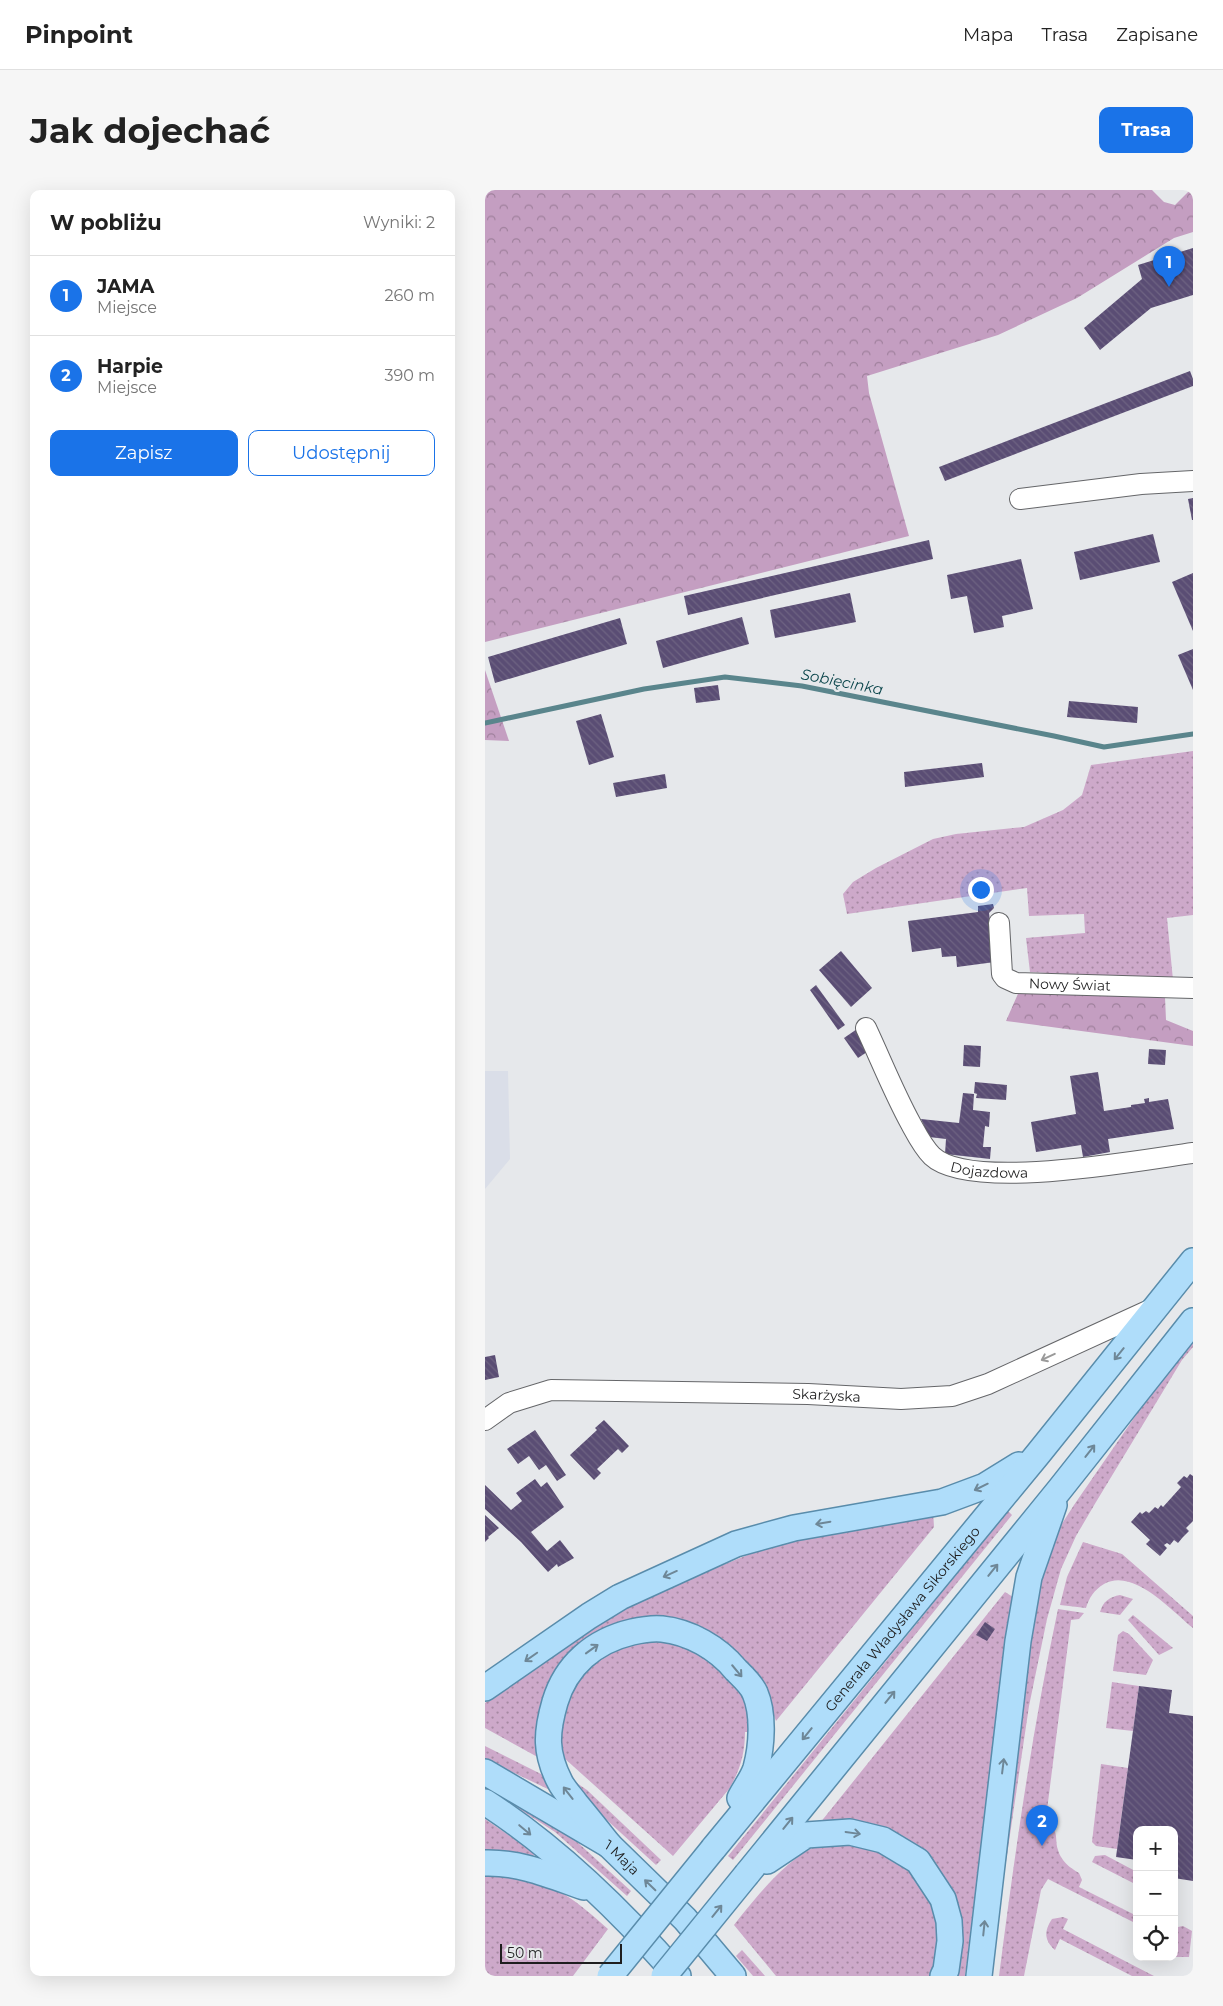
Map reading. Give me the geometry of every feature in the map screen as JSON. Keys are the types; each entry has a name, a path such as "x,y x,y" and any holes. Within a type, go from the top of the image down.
{"main road":[{"name":"Generała Władysława Sikorskiego","path":"610,1976 1038,1454 1193,1261"},
{"path":"664,1976 1060,1489 1193,1321"},
{"path":"485,1688 589,1616 620,1597 736,1544 794,1528 942,1502 985,1486 1038,1454"},
{"path":"1011,1485 1041,1510"},
{"path":"979,1976 1019,1632 1029,1577 1060,1489"},
{"path":"609,1845 560,1784 547,1740 548,1725 564,1680 580,1658 602,1642 618,1636 647,1629 661,1629 693,1638 711,1647 728,1659 755,1692 762,1735 756,1769 713,1849"},
{"name":"1 Maja","path":"485,1772 609,1845 685,1919 733,1976"},
{"path":"485,1802 519,1824 598,1892 678,1976"},
{"path":"747,1874 806,1835 850,1832 883,1840 918,1861 943,1899 949,1921 950,1941 946,1970 943,1976"},
{"path":"485,1863 497,1862 527,1867 598,1892"}],"street":[{"path":"1020,499 1141,484 1193,481"},
{"name":"Nowy Świat","path":"999,922 1001,974 1016,983 1193,988"},
{"name":"Dojazdowa","path":"866,1028 902,1108 920,1140 933,1156 944,1162 976,1172 1059,1171 1193,1153"},
{"name":"Skarżyska","path":"485,1420 509,1403 551,1390 798,1394 901,1399 952,1396 989,1384 1156,1307"}],"shaded area":[{"path":"1193,751 1193,915 1167,918 1173,980 1030,972 1026,938 1085,933 1084,914 1029,916 1027,888 847,914 843,894 853,882 933,839 956,834 1024,827 1063,810 1082,795 1091,765"},
{"path":"485,1071 508,1071 510,1159 485,1189"},
{"path":"1193,1339 1193,1347 1182,1360 1096,1502 1076,1536 1061,1569 1047,1619 1029,1706 998,1916 992,1919 1038,1585 1056,1533 1165,1373"},
{"path":"933,1510 934,1527 776,1721 770,1705 696,1627 577,1649 543,1760 485,1728 485,1703 625,1604 793,1537"},
{"path":"1008,1511 1012,1515 733,1860 728,1856"},
{"path":"1083,1542 1122,1554 1193,1616 1193,1628 1151,1593 1127,1581 1115,1580 1104,1584 1092,1594 1086,1608 1060,1605 1067,1577"},
{"path":"1005,1592 1013,1597 965,1976 950,1976 941,1879 820,1823"},
{"path":"1120,1595 1133,1599 1120,1615 1100,1612 1107,1600"},
{"path":"1058,1609 1084,1613 1079,1619 1071,1620 1045,1826 1053,1828 1059,1854 1069,1866 1079,1873 1082,1880 1079,1887 1133,1914 1133,1922 1048,1879 1041,1890 1024,1976 999,1976 1011,1883 1040,1700"},
{"path":"1133,1615 1173,1648 1159,1655 1128,1620"},
{"path":"1123,1631 1129,1634 1153,1660 1146,1675 1113,1671 1118,1635"},
{"path":"644,1637 692,1644 739,1688 748,1709 751,1732 745,1732 741,1762 733,1782 673,1856 563,1757 557,1743 559,1717 587,1663"},
{"path":"1112,1682 1139,1686 1133,1731 1106,1728"},
{"path":"485,1746 541,1774 550,1781 552,1791 485,1759"},
{"path":"1101,1764 1128,1768 1117,1849 1096,1846 1092,1842"},
{"path":"565,1775 587,1790 661,1860 656,1865 574,1790"},
{"path":"485,1783 539,1814 576,1841 631,1891 627,1896 555,1832 485,1787"},
{"path":"485,1819 535,1853 532,1857 485,1854"},
{"path":"873,1843 922,1878 938,1921 939,1947 932,1976 776,1976 734,1925 773,1879 798,1857 811,1849 828,1844"},
{"path":"1105,1855 1133,1870 1133,1883 1092,1862 1095,1856"},
{"path":"485,1873 512,1873 543,1883 566,1895 608,1929 573,1976 485,1976"},
{"path":"1063,1917 1068,1919 1063,1929 1154,1976 1132,1976 1060,1939 1055,1950 1049,1943 1046,1935 1052,1919"},
{"path":"1183,1926 1192,1931 1189,1957 1178,1957 1178,1927"},
{"path":"742,1950 765,1976 753,1976 736,1956"}],"green space":[{"path":"485,190 1152,190 1164,202 1175,205 1190,190 1193,190 1193,232 1174,238 1077,298 998,335 867,376 869,393 909,536 485,642"},
{"path":"485,670 509,741 485,740"},
{"path":"1021,987 1165,997 1166,1020 1193,1031 1193,1046 1006,1021"}],"building":[{"path":"1193,248 1193,295 1151,308 1100,350 1084,328 1142,279 1138,265"},
{"path":"1190,371 1193,386 945,481 939,467"},
{"path":"1193,498 1193,520 1192,520 1188,499"},
{"path":"1153,534 1160,562 1080,580 1074,552"},
{"path":"929,540 933,559 688,615 684,596"},
{"path":"1021,559 1033,609 1002,616 1004,627 974,633 967,596 951,599 947,575"},
{"path":"1193,573 1193,631 1172,582"},
{"path":"850,593 856,622 775,638 770,610"},
{"path":"742,617 749,644 663,668 656,641"},
{"path":"620,618 627,644 495,683 488,657"},
{"path":"1193,649 1193,690 1178,655"},
{"path":"718,685 720,700 696,703 694,688"},
{"path":"1069,701 1138,707 1137,723 1067,717"},
{"path":"601,714 614,757 589,765 576,721"},
{"path":"982,763 984,777 905,787 904,772"},
{"path":"665,774 667,788 616,797 613,783"},
{"path":"993,904 994,908 989,913 995,962 957,967 956,956 942,957 941,948 912,952 908,921 978,912 978,906"},
{"path":"841,951 872,988 851,1007 819,970"},
{"path":"816,985 845,1025 838,1030 810,990"},
{"path":"857,1029 870,1050 858,1058 844,1038"},
{"path":"964,1045 981,1046 980,1067 963,1066"},
{"path":"1149,1049 1166,1050 1165,1065 1148,1064"},
{"path":"1098,1072 1104,1111 1145,1103 1144,1099 1149,1098 1149,1102 1168,1099 1174,1129 1108,1139 1110,1152 1083,1157 1081,1145 1036,1152 1031,1122 1076,1114 1070,1076"},
{"path":"975,1082 1007,1085 1006,1100 976,1098 977,1094 974,1093"},
{"path":"963,1093 974,1094 973,1110 990,1112 989,1127 985,1126 983,1147 991,1147 990,1159 945,1154 946,1139 929,1137 921,1119 959,1123"},
{"path":"495,1355 499,1377 485,1380 485,1357"},
{"path":"604,1420 629,1446 622,1453 618,1449 597,1469 601,1473 594,1480 570,1455 597,1430 595,1428"},
{"path":"535,1430 566,1475 557,1481 546,1465 539,1470 529,1456 518,1464 507,1449"},
{"path":"1190,1474 1193,1476 1193,1521 1186,1528 1189,1531 1178,1543 1174,1540 1170,1545 1167,1543 1164,1545 1167,1548 1160,1556 1146,1544 1150,1540 1131,1522 1140,1512 1142,1514 1146,1511 1149,1513 1155,1507 1158,1509 1161,1505 1163,1507 1181,1487 1177,1483 1184,1476 1187,1478"},
{"path":"535,1479 541,1487 547,1482 564,1507 531,1532 547,1551 560,1540 574,1558 558,1567 557,1564 548,1572 521,1542 485,1509 485,1485 511,1510 522,1501 516,1493"},
{"path":"485,1515 499,1528 485,1542"},
{"path":"985,1622 995,1629 987,1641 976,1635"},
{"path":"1139,1686 1172,1690 1169,1713 1193,1716 1193,1881 1178,1879 1178,1826 1133,1826 1133,1859 1116,1857"}],"waterway":[{"name":"Sobięcinka","path":"485,723 644,689 725,677 802,686 1104,747 1193,734"}],"place":[{"name":"JAMA","path":"1169,287"},
{"name":"Harpie","path":"1042,1846"}]}
